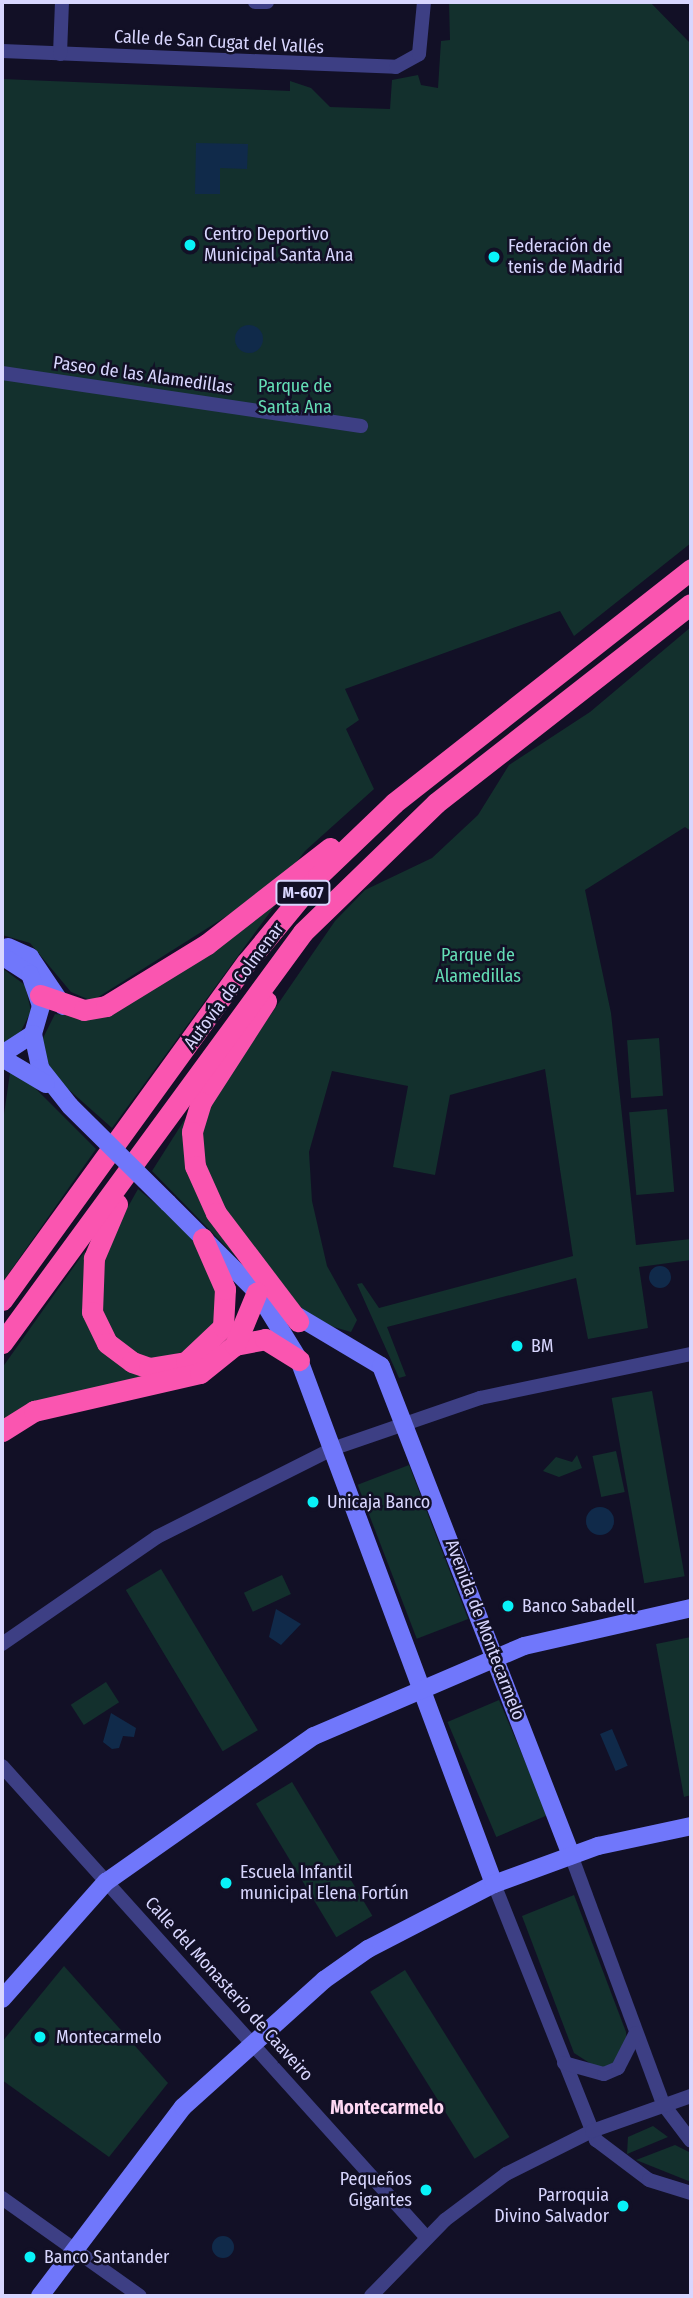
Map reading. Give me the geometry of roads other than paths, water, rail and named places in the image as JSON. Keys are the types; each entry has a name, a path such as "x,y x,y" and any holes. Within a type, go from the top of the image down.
{"highway":[{"name":"Autovía de Colmenar","path":"2,1300 279,920 384,811 691,569"},
{"name":"Autovía de Colmenar","path":"2,1343 178,1099 303,932 436,803 691,604"},
{"path":"40,995 62,1006 106,1006 207,944 384,811"},
{"path":"298,1321 216,1213 195,1166 192,1132 201,1102 284,974 303,932"},
{"path":"178,1099 106,1221 94,1258 92,1312 118,1354 167,1367 213,1343 227,1309 225,1289 203,1239"},
{"path":"235,1345 257,1292"},
{"path":"2,1432 34,1411 200,1373 235,1345 265,1339 299,1360"}],"street":[{"path":"60,54 62,2"},
{"path":"255,2 267,2"},
{"name":"Calle de San Cugat del Vallés","path":"2,51 376,67 408,62 423,42 424,2"},
{"name":"Paseo de las Alamedillas","path":"2,373 361,426"},
{"path":"2,945 30,957 62,1006"},
{"path":"2,956 30,974 40,995 33,1034 36,1058 52,1087"},
{"path":"33,1034 2,1056 52,1087"},
{"name":"Avenida de Montecarmelo","path":"52,1087 257,1292 298,1321 376,1361 405,1421 663,2104 691,2141"},
{"name":"Avenida de Montecarmelo","path":"257,1292 299,1360 418,1688 592,2131 619,2162 691,2193"},
{"path":"2,1644 157,1537 332,1449 405,1421 588,1371 691,1354"},
{"path":"2,1998 106,1882 259,1770 418,1688 495,1657 691,1608"},
{"name":"Calle del Monasterio de Caaveiro","path":"2,1766 427,2238"},
{"path":"40,2296 72,2249 183,2107 250,2041 368,1949 494,1884 570,1855 691,1826"},
{"path":"564,2063 604,2074 618,2068 636,2033"},
{"path":"371,2296 427,2238 506,2174 592,2131 691,2096"},
{"path":"2,2198 140,2296"}],"water":[{"path":"196,143 248,144 247,169 220,168 220,194 195,194"},
{"path":"249,325 259,329 263,339 259,349 249,353 239,349 235,339 239,329"},
{"path":"660,1266 668,1269 671,1277 668,1285 660,1288 652,1285 649,1277 652,1269"},
{"path":"600,1507 610,1511 614,1521 610,1531 600,1535 590,1531 586,1521 590,1511"},
{"path":"276,1609 301,1624 281,1645 269,1637"},
{"path":"111,1713 136,1728 134,1737 123,1736 119,1748 112,1749 103,1742"},
{"path":"612,1729 628,1766 616,1771 600,1734"},
{"path":"223,2236 231,2239 234,2247 231,2255 223,2258 215,2255 212,2247 215,2239"}],"place":[{"name":"Centro Deportivo Municipal Santa Ana","path":"190,245"},
{"name":"Federación de tenis de Madrid","path":"494,257"},
{"name":"BM","path":"517,1346"},
{"name":"Unicaja Banco","path":"313,1502"},
{"name":"Banco Sabadell","path":"508,1606"},
{"name":"Escuela Infantil municipal Elena Fortún","path":"226,1883"},
{"name":"Montecarmelo","path":"40,2037"},
{"name":"Pequeños Gigantes","path":"426,2190"},
{"name":"Parroquia Divino Salvador","path":"623,2206"},
{"name":"Banco Santander","path":"30,2257"}],"district":[{"name":"Montecarmelo","path":"387,2108"}],"park label":[{"name":"Parque de Santa Ana","path":"295,397"},
{"name":"Parque de Alamedillas","path":"478,966"}]}
